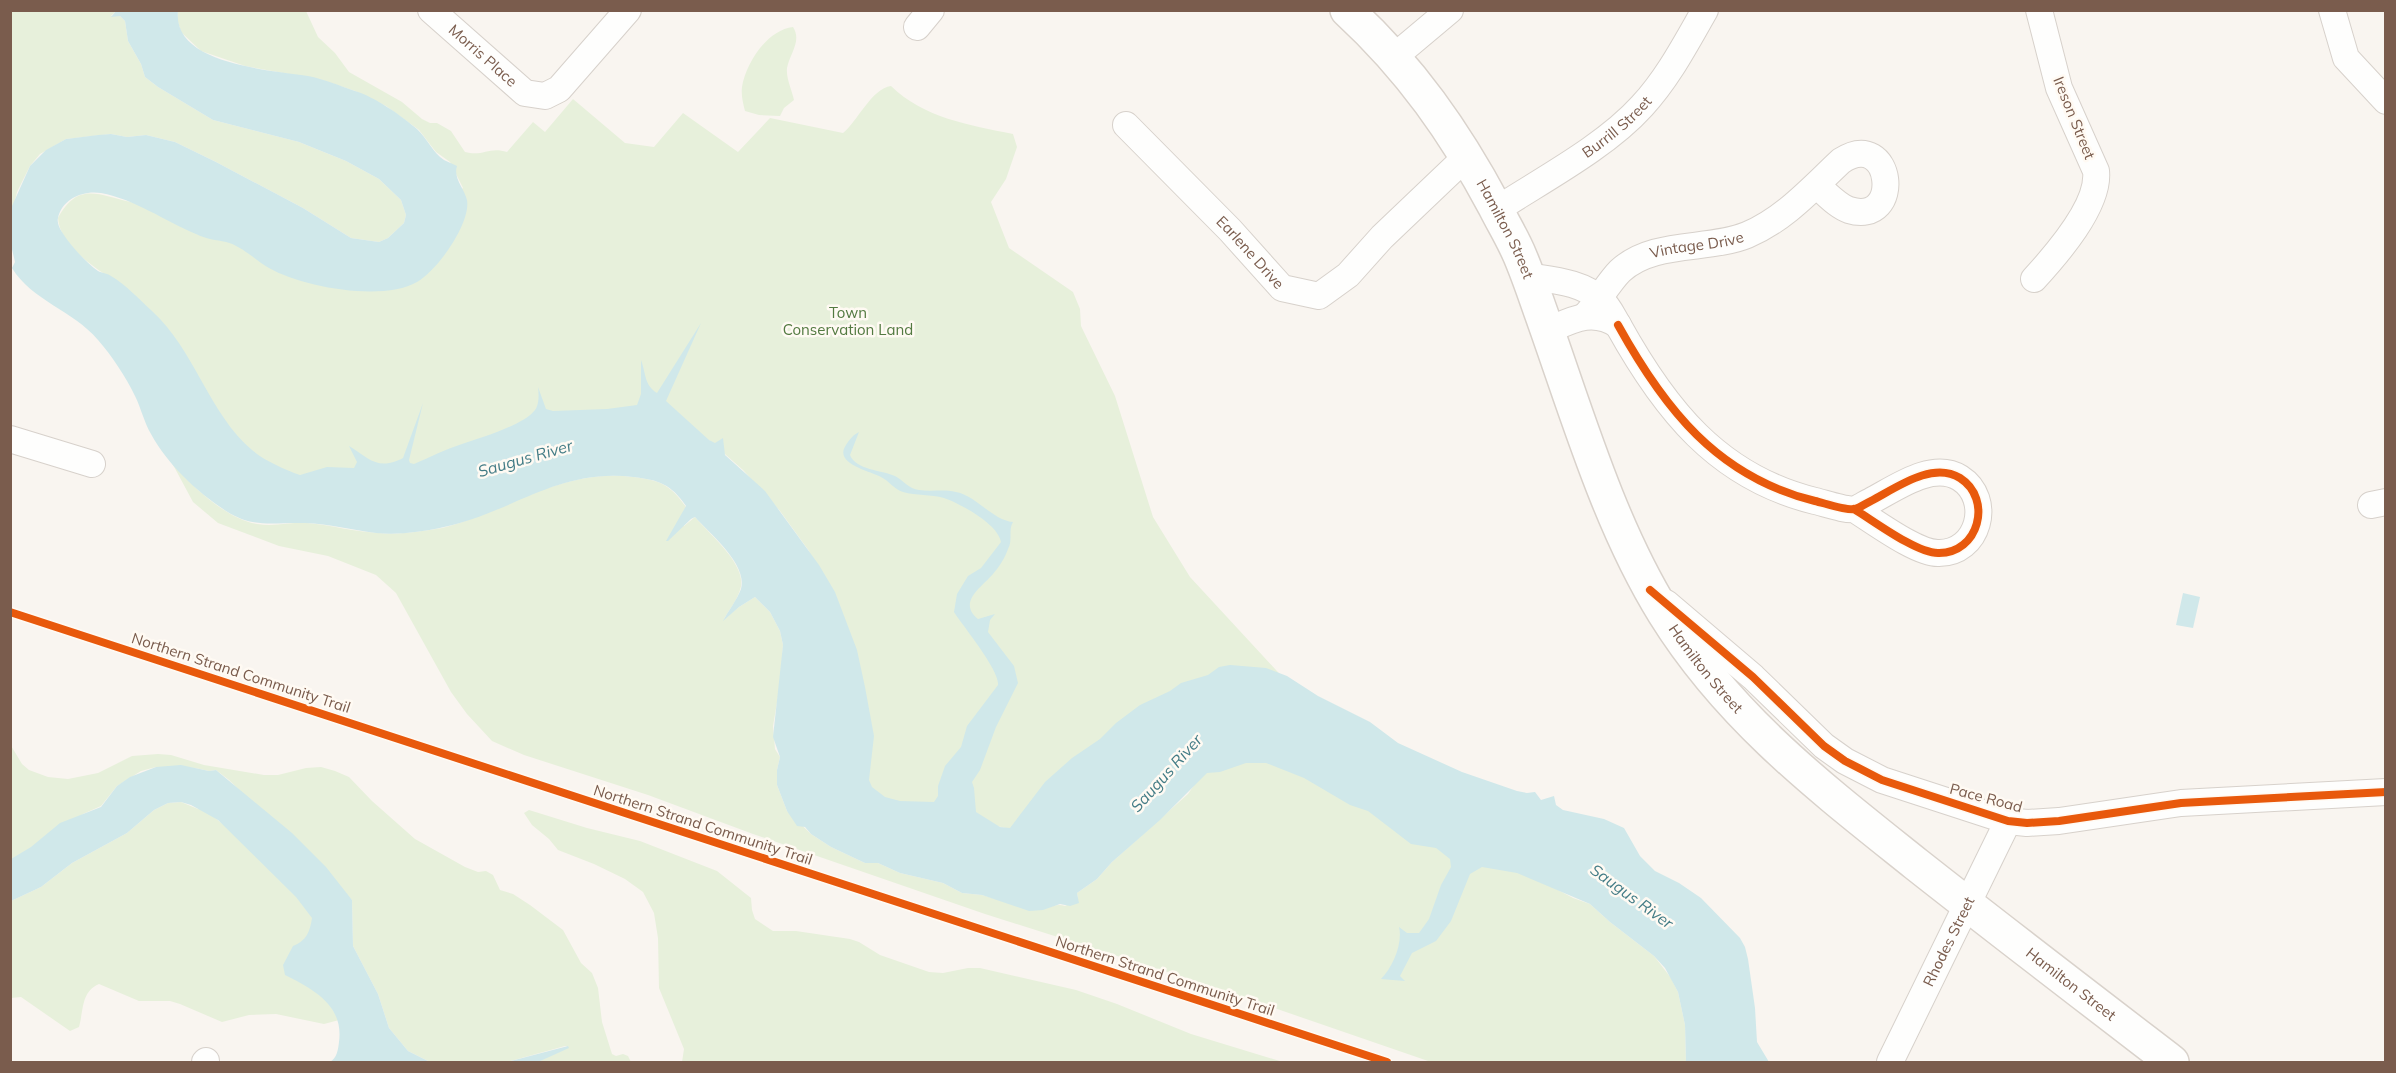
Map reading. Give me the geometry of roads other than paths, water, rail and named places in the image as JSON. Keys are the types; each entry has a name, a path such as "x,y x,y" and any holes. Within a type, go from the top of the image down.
{"main road":[{"name":"Hamilton Street","path":"1347,10 1416,82 1450,129 1496,210 1520,255 1621,530 1650,590 1706,673 1771,745 1821,789 2172,1062"}],"street":[{"name":"Morris Place","path":"431,10 525,93 545,96 559,89 621,19"},
{"path":"1394,57 1450,10"},
{"name":"Burrill Street","path":"1496,210 1601,141 1640,108 1656,90 1706,10"},
{"name":"Ireson Street","path":"2034,279 2081,217 2091,200 2097,180 2096,171 2059,88 2039,10"},
{"path":"2332,10 2346,57 2385,101"},
{"name":"Earlene Drive","path":"1126,125 1230,230 1282,288 1319,296 1348,275 1382,237 1466,157"},
{"name":"Vintage Drive","path":"1593,307 1619,272 1637,260 1671,249 1719,243 1746,236 1784,214 1815,185"},
{"path":"1527,276 1572,285 1604,317 1617,325 1660,394 1693,431 1718,454 1745,473 1775,488 1806,499 1854,509"},
{"path":"1547,331 1593,307"},
{"path":"10,439 92,464"},
{"name":"Pace Road","path":"1650,590 1754,678 1824,746 1845,761 1882,780 2008,821 2027,823 2059,821 2181,803 2385,792"},
{"name":"Rhodes Street","path":"1890,1062 2008,821"}],"water":[{"name":"Saugus River","path":"116,11 178,11 180,29 191,43 207,54 249,67 314,77 363,94 404,118 421,133 440,157 457,166 456,175 466,196 467,210 464,221 451,245 434,267 417,282 402,288 384,291 343,290 283,275 232,244 200,236 137,205 101,193 87,193 74,197 60,211 58,224 69,242 90,265 122,284 167,326 237,436 263,458 300,475 327,467 354,468 357,462 349,446 374,462 394,462 403,458 423,403 409,460 414,464 521,421 536,408 538,387 546,409 553,411 607,409 637,405 641,394 641,360 648,382 657,393 701,323 666,401 709,440 715,443 723,438 725,455 765,491 819,565 835,592 857,650 874,736 869,780 872,787 885,797 900,801 934,802 938,796 938,786 945,766 961,747 967,726 998,685 997,678 987,659 954,612 957,594 968,576 981,568 1001,542 993,528 960,505 944,498 903,492 881,477 848,462 843,452 850,439 859,432 850,455 863,467 895,476 915,489 964,494 998,517 1013,522 1010,542 1004,559 978,589 970,607 978,619 995,614 990,620 988,632 1014,666 1018,683 996,727 980,770 972,782 976,812 1000,827 1010,828 1045,782 1140,705 1170,691 1181,683 1208,675 1219,667 1230,665 1266,668 1287,676 1318,696 1370,722 1398,743 1462,772 1517,791 1535,792 1541,800 1554,796 1556,805 1563,810 1604,819 1624,828 1640,856 1655,871 1701,898 1740,938 1748,959 1757,1042 1769,1062 1686,1062 1685,1025 1678,992 1665,968 1654,956 1590,904 1517,873 1482,867 1470,874 1451,921 1436,941 1412,953 1400,976 1405,981 1381,979 1396,954 1400,940 1399,927 1407,933 1419,933 1429,919 1441,885 1451,867 1450,859 1436,848 1411,844 1368,811 1350,805 1304,778 1266,763 1246,763 1220,772 1207,773 1160,820 1112,862 1097,879 1077,893 1079,903 1070,906 1060,904 1043,910 1029,911 982,895 962,893 943,883 900,873 878,863 865,863 831,847 811,834 805,827 797,826 787,811 777,785 780,757 773,737 783,645 780,631 770,612 755,597 723,621 741,589 742,579 739,569 726,550 695,517 666,541 686,506 664,484 633,477 606,476 581,479 558,485 468,520 419,532 376,533 314,524 264,523 236,517 226,511 194,486 166,456 149,429 127,381 98,340 77,321 30,289 12,268 15,262 11,245 12,206 30,166 46,150 66,139 111,134 127,137 146,135 175,142 216,162 303,208 351,238 379,242 388,238 404,223 406,215 401,200 379,179 346,161 299,142 213,120 158,87 145,77 141,64 128,41 125,21 120,16 111,17"},
{"path":"2183,593 2200,597 2193,628 2176,625"},
{"path":"181,765 209,771 216,770 292,833 326,867 352,900 353,946 378,994 389,1028 408,1051 430,1062 330,1062 336,1056 339,1045 337,1018 331,1008 316,993 285,975 283,965 293,946 307,935 312,918 296,897 218,820 191,805 181,802 168,803 154,810 127,833 72,863 41,887 11,901 11,859 31,847 60,823 101,807 117,786 130,777 156,767"},
{"path":"568,1046 569,1048 538,1062 507,1062"}],"park label":[{"name":"Town Conservation Land","path":"848,322"}]}
